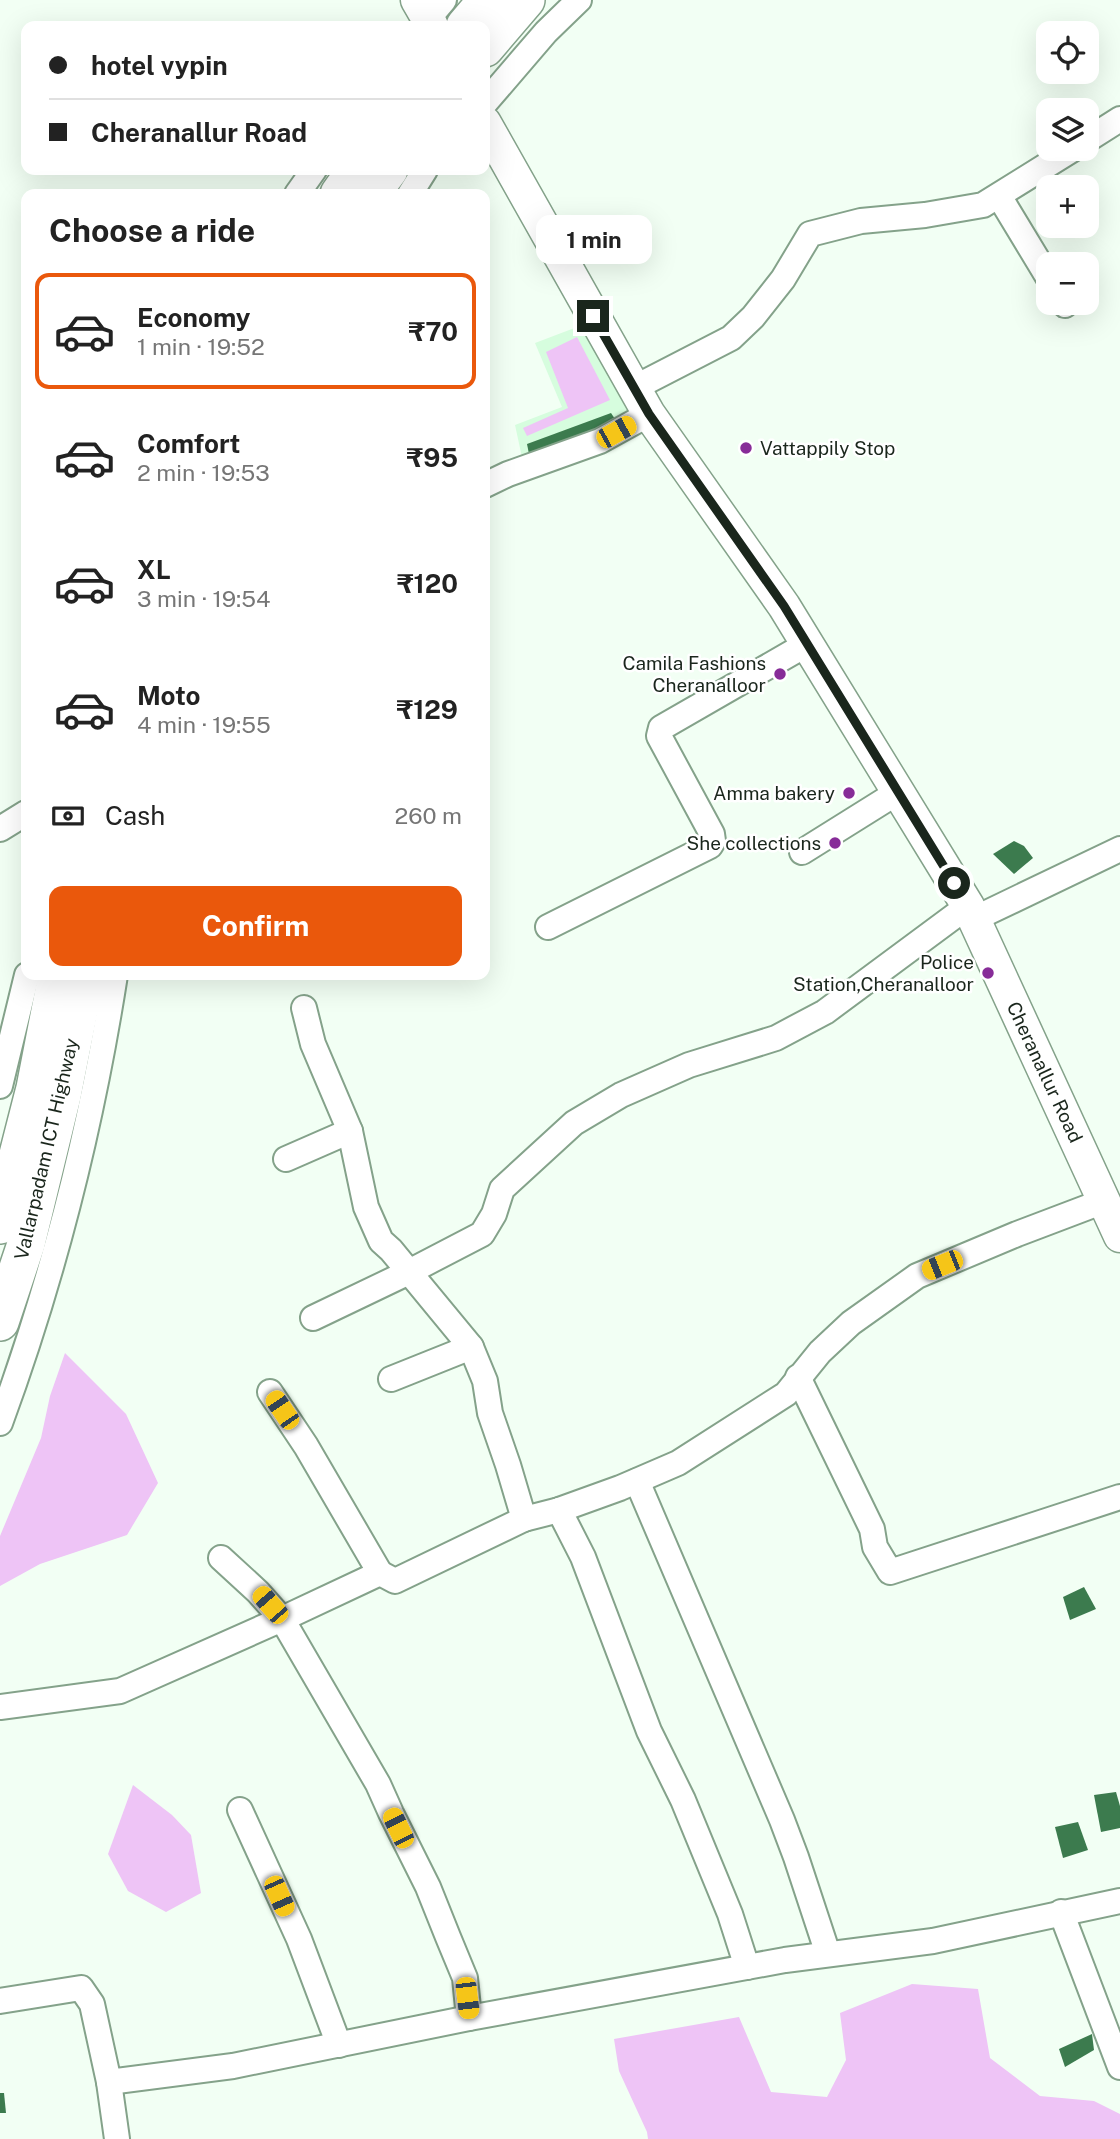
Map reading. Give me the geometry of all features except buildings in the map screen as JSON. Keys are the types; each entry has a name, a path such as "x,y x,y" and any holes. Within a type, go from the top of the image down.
{"highway":[{"path":"470,21 487,0"},
{"path":"490,42 526,0"},
{"path":"374,189 385,175"},
{"name":"Vallarpadam ICT Highway","path":"0,1225 33,1090 56,980"},
{"name":"Vallarpadam ICT Highway","path":"0,1322 26,1244 33,1090 84,980"}],"main road":[{"name":"Cheranallur Road","path":"490,132 641,401 784,606 971,913 1120,1236"}],"street":[{"path":"490,97 546,32 579,0"},
{"path":"1099,132 1120,119"},
{"path":"490,483 600,441 641,401 731,338 753,317 783,279 810,234 861,221 925,215 983,205 1054,161"},
{"path":"999,196 1036,257"},
{"path":"548,927 710,846 713,841 712,834 659,736 661,728 807,643"},
{"path":"802,852 898,792"},
{"path":"0,829 21,816"},
{"path":"313,1318 482,1234 494,1214 502,1189 574,1123 621,1094 689,1065 776,1038 825,1012 971,913 1120,849"},
{"path":"25,980 6,1040 33,1090"},
{"path":"0,1423 45,1294 64,1224 104,1047 114,980"},
{"path":"304,1008 313,1044 350,1130 366,1207 381,1241 471,1347 485,1381 491,1413 524,1519"},
{"path":"286,1159 350,1130"},
{"path":"270,1392 306,1446 380,1573 396,1581 524,1519 559,1510 678,1463 786,1394 798,1377 851,1323 917,1276 1104,1201"},
{"path":"391,1379 471,1347"},
{"path":"798,1377 872,1529 875,1547 890,1572 1120,1497"},
{"path":"637,1481 782,1820 828,1954"},
{"path":"559,1510 583,1557 649,1731 683,1800 730,1914 747,1967"},
{"path":"221,1558 258,1592 282,1619 378,1784 428,1887 465,1978 470,2018"},
{"path":"0,1707 120,1691 380,1573"},
{"path":"240,1810 299,1939 339,2045"},
{"path":"109,2082 233,2066 470,2018 747,1967 933,1941 1120,1900"},
{"path":"1061,1912 1120,2067"},
{"path":"0,2001 81,1988 92,2004 109,2082 117,2139"}],"shaded area":[{"path":"585,324 638,411 523,462 515,425 562,407 535,343"},
{"path":"577,337 610,400 527,436 523,428 568,408 546,352"},
{"path":"65,1353 126,1414 158,1483 127,1535 40,1564 0,1586 0,1536 41,1438 50,1396"},
{"path":"133,1785 172,1815 191,1835 201,1893 166,1912 128,1891 108,1854"},
{"path":"912,1984 978,1989 990,2058 1040,2096 1094,2101 1120,2114 1120,2139 648,2139 619,2071 614,2039 739,2017 771,2092 827,2097 846,2060 840,2013"}],"place":[{"name":"Vattappily Stop","path":"746,448"},
{"name":"Camila Fashions Cheranalloor","path":"780,674"},
{"name":"Amma bakery","path":"849,793"},
{"name":"She collections","path":"835,843"},
{"name":"Police Station,Cheranalloor","path":"988,973"}],"route":[{"path":"593,316 649,414 784,606 954,883"}]}
